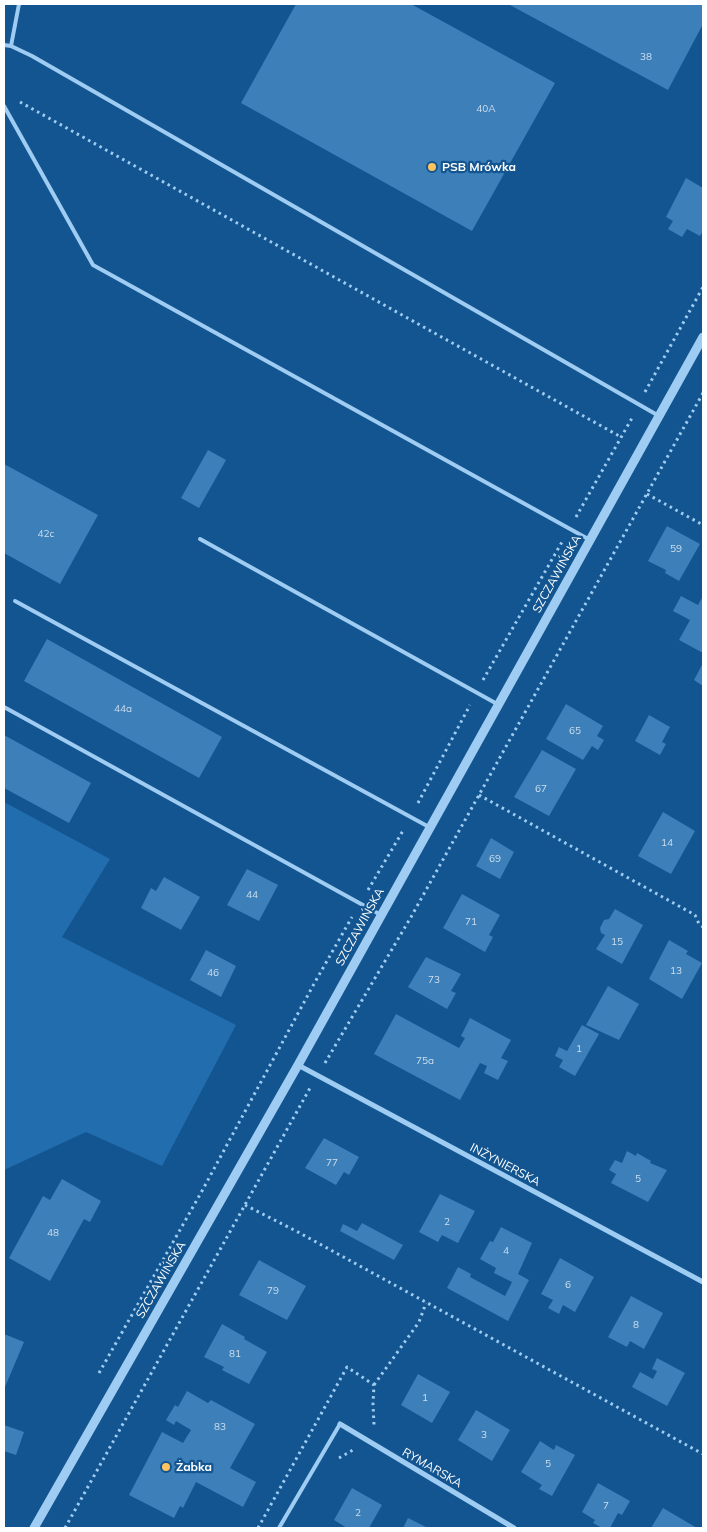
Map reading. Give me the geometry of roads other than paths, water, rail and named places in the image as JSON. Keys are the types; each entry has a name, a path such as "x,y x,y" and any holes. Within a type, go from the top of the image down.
{"street":[{"name":"SZCZAWIŃSKA","path":"34,1528 298,1065 703,337"},
{"name":"INŻYNIERSKA","path":"298,1065 703,1282"},
{"name":"RYMARSKA","path":"340,1424 514,1528"}],"lane":[{"path":"10,46 19,4"},
{"path":"4,45 10,46 40,61 659,416"},
{"path":"4,106 93,264 590,540"},
{"path":"200,539 499,705"},
{"path":"15,601 429,827"},
{"path":"4,707 381,915"},
{"path":"279,1528 340,1424"}],"place":[{"name":"PSB Mrówka","path":"432,167"},
{"name":"Żabka","path":"166,1467"}]}
